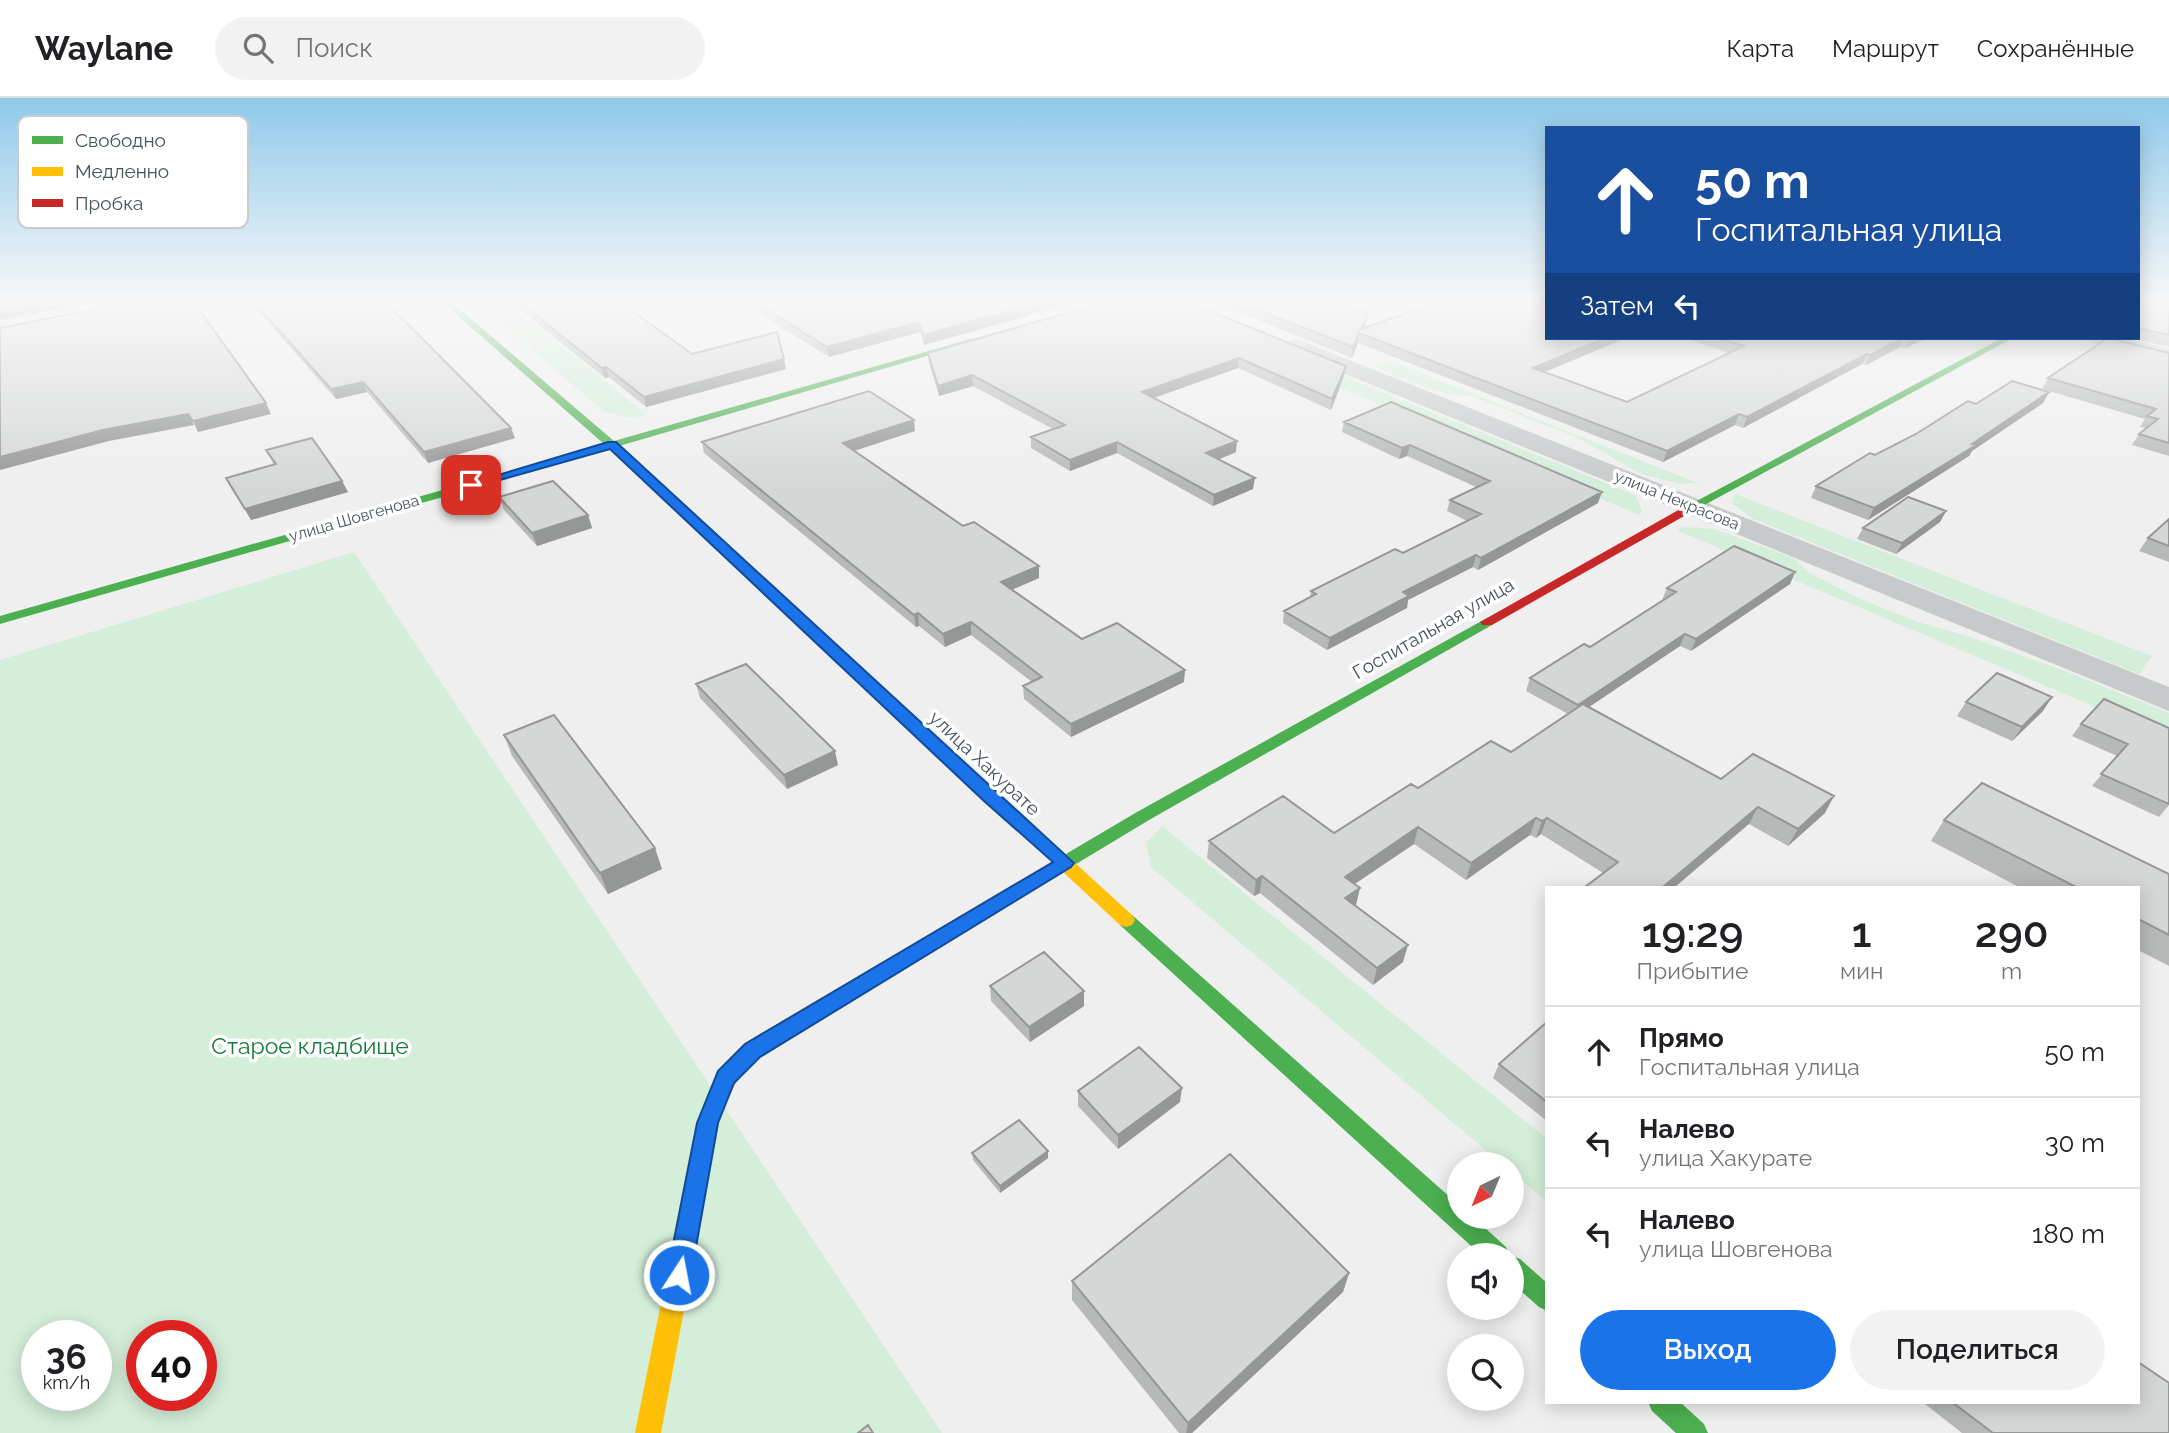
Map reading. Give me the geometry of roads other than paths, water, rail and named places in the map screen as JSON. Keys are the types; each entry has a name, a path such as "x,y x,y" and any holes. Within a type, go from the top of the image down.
{"street":[{"name":"улица Хакурате","path":"518,363 612,444 1000,806 1485,1243"},
{"name":"улица Шовгенова","path":"0,620 893,363"},
{"name":"улица Некрасова","path":"1339,363 2169,700"},
{"name":"Госпитальная улица","path":"648,1433 708,1123 725,1078 752,1051 1065,863 1692,506 1960,363"},
{"path":"1524,1278 1545,1297"},
{"path":"1663,1404 1695,1433"}],"park label":[{"name":"Старое кладбище","path":"310,1045"}]}
